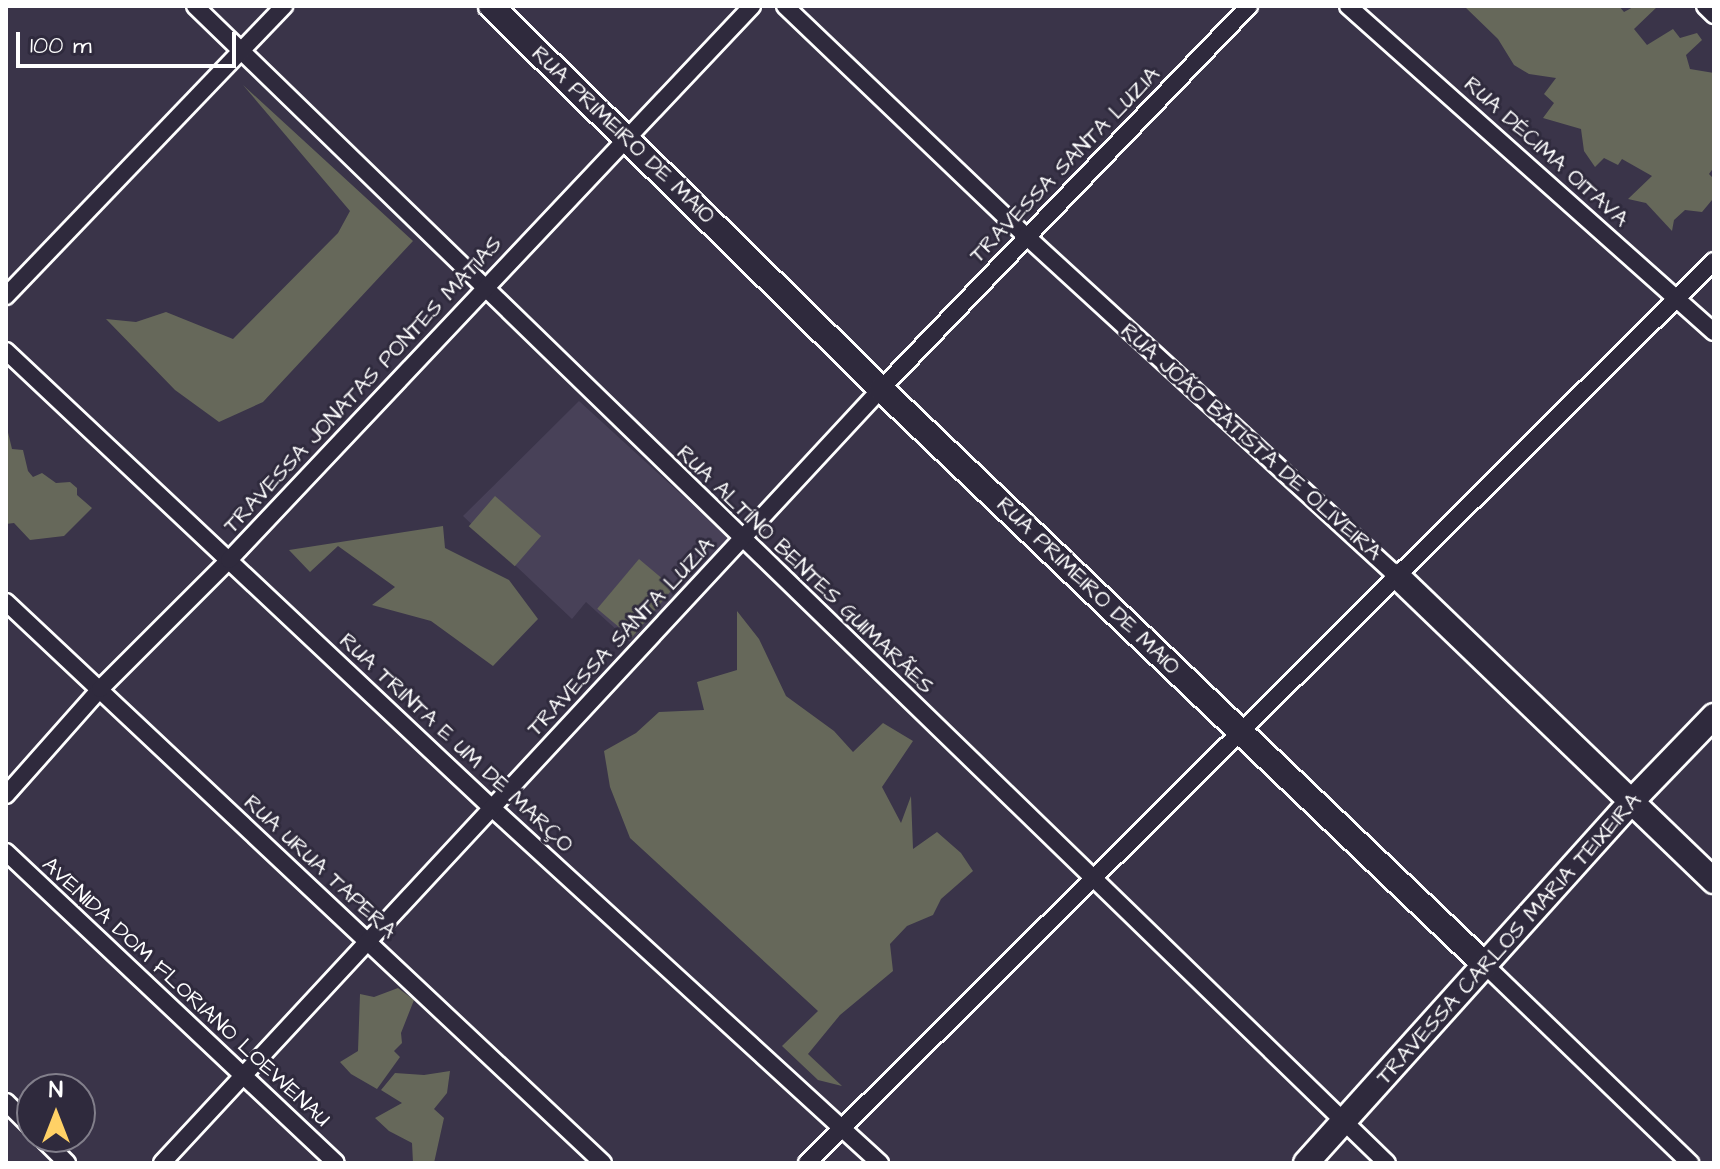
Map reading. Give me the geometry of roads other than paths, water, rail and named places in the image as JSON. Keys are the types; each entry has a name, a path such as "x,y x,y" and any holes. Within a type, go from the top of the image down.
{"street":[{"name":"RUA ALTÍNO BENTES GUIMARÃES","path":"195,6 1387,1163"},
{"path":"6,296 284,6"},
{"name":"RUA PRIMEIRO DE MAIO","path":"491,6 881,389 1690,1163"},
{"name":"TRAVESSA JONATAS PONTES MATIAS","path":"6,795 100,689 229,560 625,136 752,6"},
{"name":"RUA JOÃO BATISTA DE OLIVEIRA","path":"785,6 1026,236 1397,576 1714,881"},
{"name":"TRAVESSA SANTA LUZIA","path":"162,1163 365,940 492,808 881,389 1249,6"},
{"name":"RUA DÉCIMA OITAVA","path":"1348,6 1714,332"},
{"path":"1705,6 1714,15"},
{"path":"807,1163 1714,261"},
{"name":"RUA TRINTA E UM DE MARÇO","path":"6,351 492,808 880,1163"},
{"name":"RUA URUA TAPERA","path":"6,602 603,1163"},
{"name":"TRAVESSA CARLOS MARIA TEIXEIRA","path":"1306,1163 1630,803 1714,716"},
{"name":"AVENIDA DOM FLORIANO LOEWENAU","path":"6,852 336,1163"}]}
